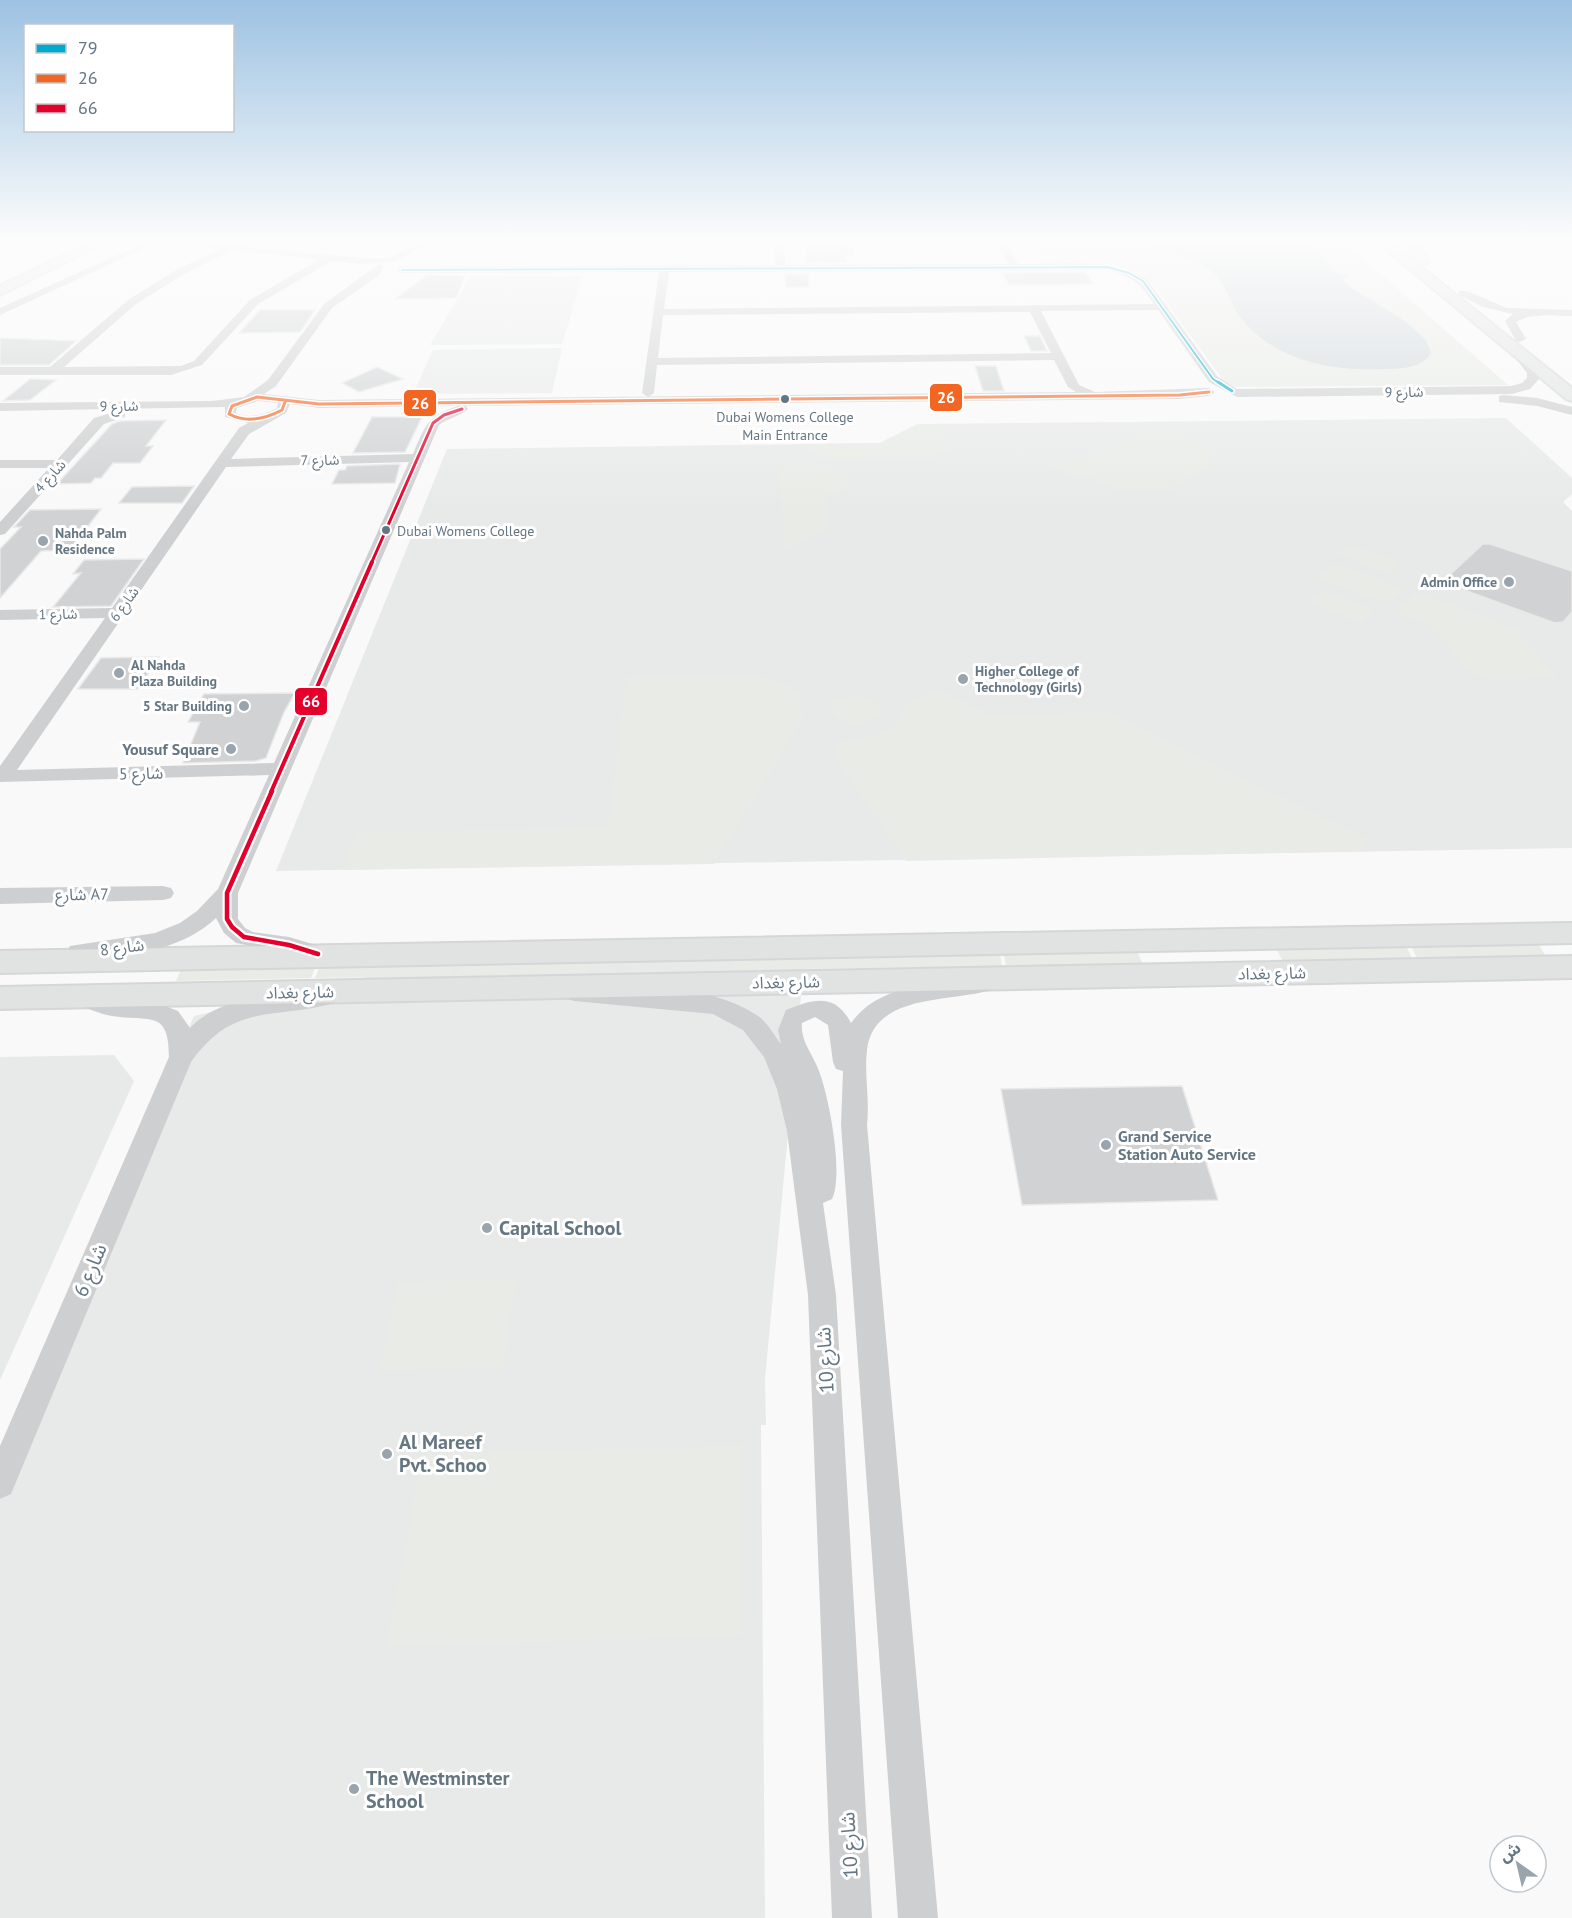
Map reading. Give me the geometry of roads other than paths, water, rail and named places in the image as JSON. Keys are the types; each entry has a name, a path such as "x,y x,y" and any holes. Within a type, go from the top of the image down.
{"main road":[{"path":"1500,332 1572,381"},
{"path":"1504,332 1572,396"},
{"path":"0,961 1572,933"},
{"name":"شارع بغداد","path":"0,998 1572,967"}],"street":[{"path":"52,372 98,332"},
{"path":"0,371 184,369 199,361 226,332"},
{"path":"244,431 232,416 232,406 269,387 309,332"},
{"path":"301,365 324,332"},
{"path":"648,398 656,332"},
{"path":"1045,332 1074,387 1091,396"},
{"path":"1176,332 1216,394"},
{"path":"1514,332 1518,345"},
{"name":"شارع 9","path":"1237,395 1512,390 1527,386 1533,379 1518,345"},
{"path":"651,362 1058,356"},
{"path":"1063,396 1071,392 1074,387"},
{"path":"284,397 1237,395"},
{"path":"269,416 305,411 945,404 1237,395"},
{"name":"شارع 9","path":"1237,395 1494,399 1537,402 1572,411"},
{"path":"945,404 1007,396"},
{"name":"شارع 9","path":"0,407 212,405 265,397 284,397"},
{"name":"شارع 6","path":"2,776 244,431 282,410 284,397"},
{"path":"414,410 429,415 433,423 444,415 462,409"},
{"name":"شارع 9","path":"0,414 96,417 121,414 269,416"},
{"name":"شارع 4","path":"0,531 60,464 96,417"},
{"name":"شارع 8","path":"0,961 155,943 195,924 227,893 433,423"},
{"name":"شارع 7","path":"223,462 417,458"},
{"path":"0,464 60,464"},
{"name":"شارع 1","path":"0,615 117,613"},
{"name":"شارع 5","path":"2,776 282,770"},
{"name":"شارع A7","path":"0,896 163,893"},
{"name":"شارع 8","path":"227,893 226,920 241,936 258,942 294,946 318,954"},
{"path":"918,1918 854,1125 857,1040 861,1029 875,1011 908,995 968,989 999,978"},
{"name":"شارع 10","path":"549,986 599,996 708,1004 741,1016 759,1029 779,1064 801,1137 809,1191 815,1264 822,1295 852,1918"},
{"name":"شارع 6","path":"1,1481 181,1057 201,1031 225,1015 245,1009 307,1002 342,991"},
{"name":"شارع 6","path":"79,996 110,1007 155,1011 170,1017 181,1033 181,1057"},
{"path":"822,1295 825,1249 818,1128 809,1075 788,1027 799,1012 822,1009 840,1020 848,1100 854,1125"}],"place":[{"name":"Dubai Womens College Main Entrance","path":"785,399"},
{"name":"Dubai Womens College","path":"386,530"},
{"name":"Nahda Palm Residence","path":"43,541"},
{"name":"Admin Office","path":"1509,582"},
{"name":"Al Nahda Plaza Building","path":"119,673"},
{"name":"Higher College of Technology (Girls)","path":"963,679"},
{"name":"5 Star Building","path":"244,706"},
{"name":"Yousuf Square","path":"231,749"},
{"name":"Grand Service Station Auto Service","path":"1106,1145"},
{"name":"Capital School","path":"487,1228"},
{"name":"Al Mareef Pvt. Schoo","path":"387,1454"},
{"name":"The Westminster School","path":"354,1789"}]}
